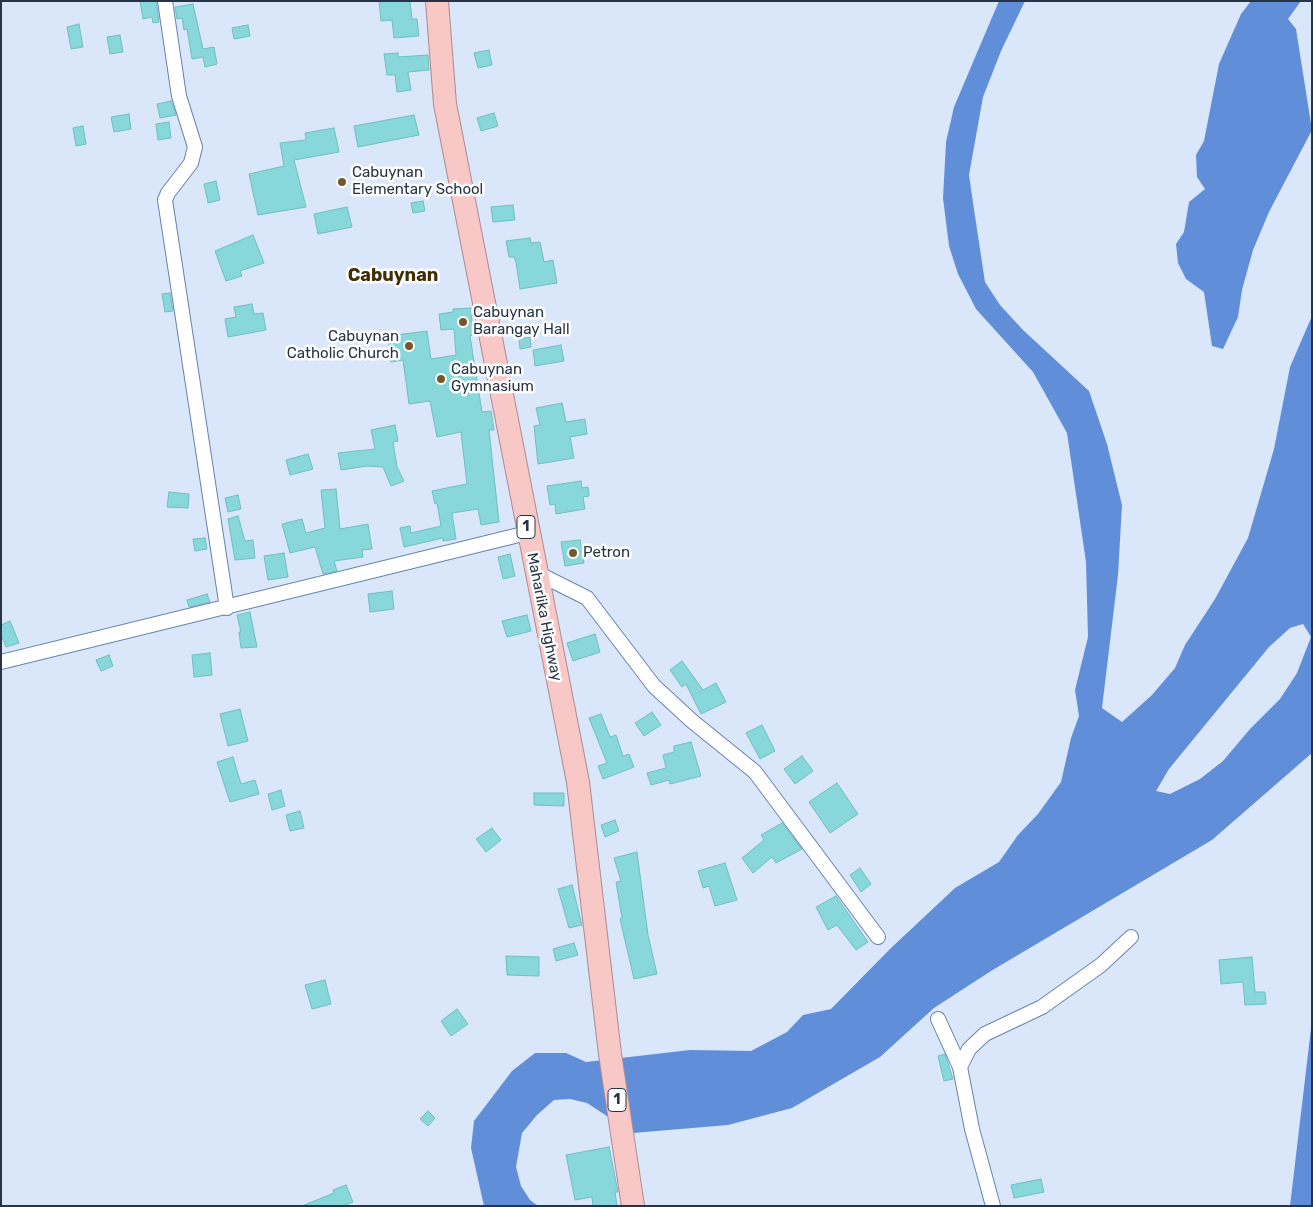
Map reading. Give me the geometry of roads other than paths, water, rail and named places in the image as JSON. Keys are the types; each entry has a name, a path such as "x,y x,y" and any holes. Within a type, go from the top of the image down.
{"highway":[{"name":"Maharlika Highway","path":"437,1 445,104 527,532 578,782 610,1054 632,1206"}],"street":[{"path":"165,1 179,96 195,147 191,163 168,193 165,200 226,608"},
{"path":"1,662 226,608 527,532"},
{"path":"535,572 587,598 654,686 692,721 756,772 878,937"},
{"path":"960,1068 969,1049 985,1034 1042,1007 1100,965 1131,937"},
{"path":"938,1019 960,1068 972,1128 993,1206"}],"water":[{"path":"999,1 1025,1 1001,51 983,97 969,175 985,282 1000,305 1023,330 1089,391 1107,444 1122,505 1118,575 1102,708 1122,722 1152,695 1175,668 1185,645 1215,599 1248,538 1274,449 1290,367 1312,316 1312,753 1212,840 991,971 934,1008 880,1057 792,1108 728,1125 633,1133 587,1103 570,1099 554,1100 537,1115 522,1133 516,1167 521,1186 530,1200 538,1206 484,1206 471,1148 474,1121 512,1071 535,1053 566,1053 586,1062 690,1050 751,1051 787,1032 803,1015 831,1009 891,948 955,888 999,862 1018,835 1038,814 1061,782 1071,738 1079,716 1075,690 1088,637 1086,562 1067,433 1033,372 976,309 958,274 949,246 943,198 946,142 954,107","holes":["1303,624 1311,637 1297,673 1280,699 1250,729 1223,761 1200,779 1170,794 1156,791 1169,769 1269,647 1290,628"]},
{"path":"1251,1 1301,1 1288,19 1296,29 1312,130 1269,212 1253,250 1242,290 1238,317 1223,349 1212,346 1204,292 1186,279 1178,263 1176,244 1184,232 1189,202 1205,189 1197,177 1196,155 1204,141 1219,64 1241,14"},
{"path":"1312,1020 1312,1206 1290,1206"}],"place":[{"name":"Cabuynan Elementary School","path":"342,182"},
{"name":"Cabuynan Barangay Hall","path":"463,322"},
{"name":"Cabuynan Catholic Church","path":"409,346"},
{"name":"Cabuynan Gymnasium","path":"441,379"},
{"name":"Petron","path":"573,553"}],"district":[{"name":"Cabuynan","path":"393,276"}]}
